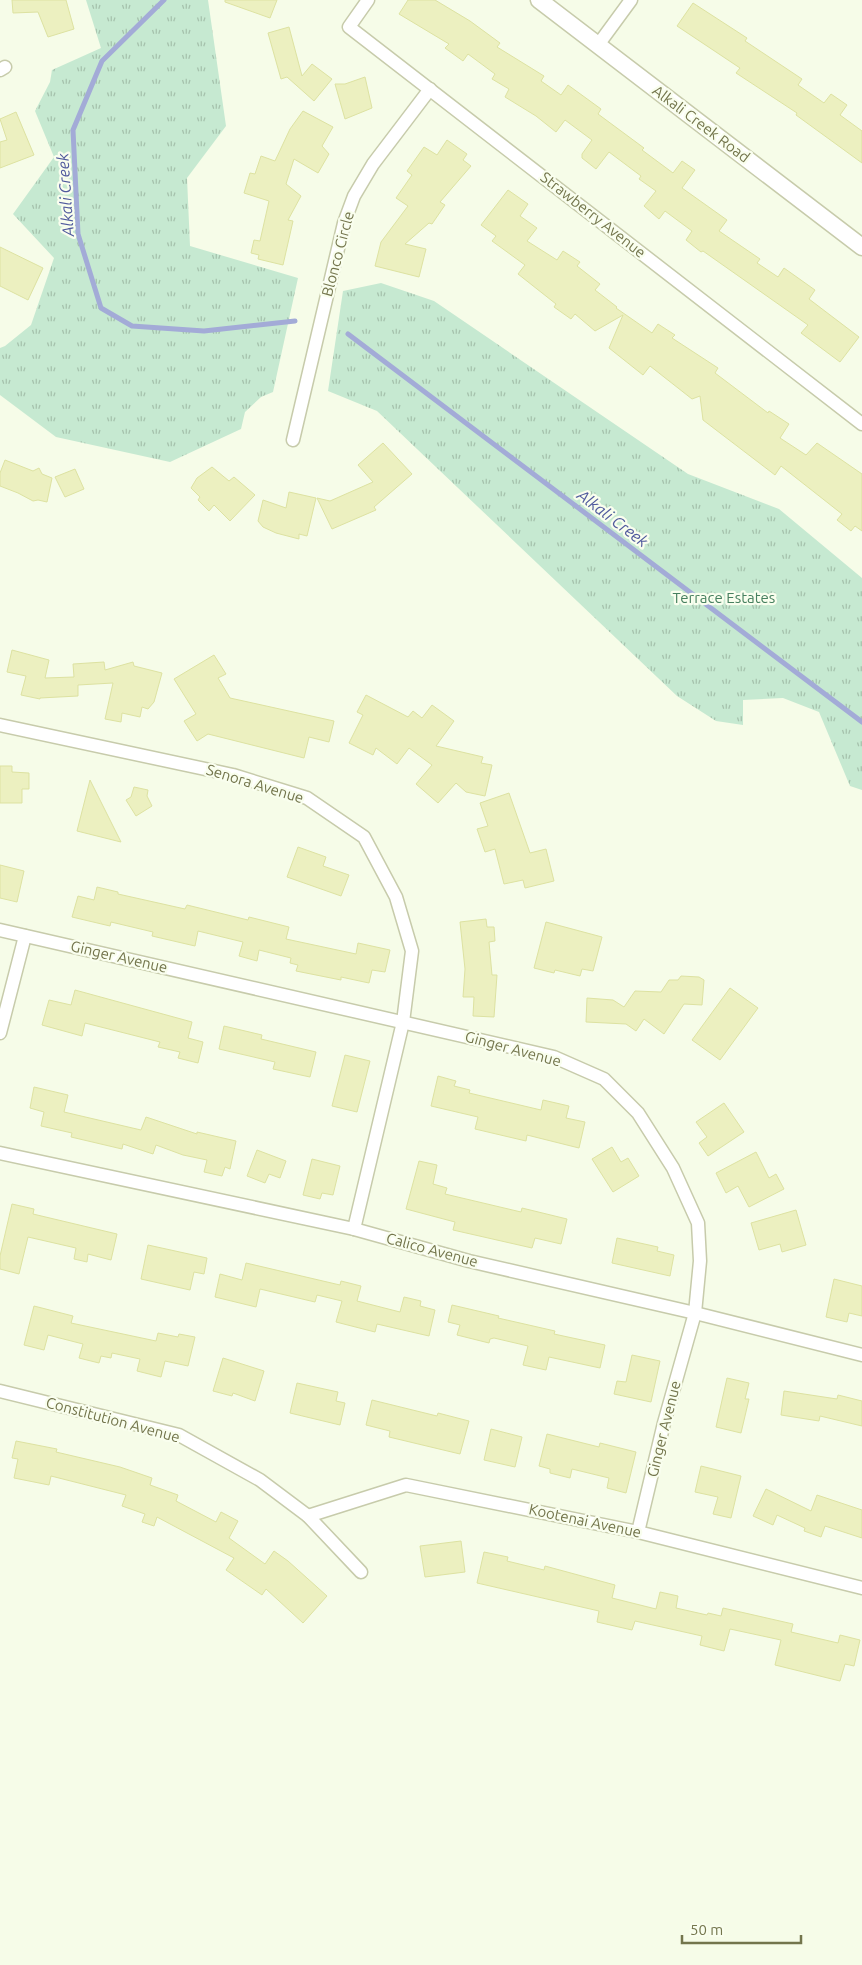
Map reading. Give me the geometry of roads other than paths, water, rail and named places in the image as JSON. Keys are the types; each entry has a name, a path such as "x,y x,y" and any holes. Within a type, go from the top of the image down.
{"street":[{"name":"Strawberry Avenue","path":"368,0 349,27 862,424"},
{"name":"Alkali Creek Road","path":"539,0 862,247"},
{"path":"598,45 631,0"},
{"name":"Blonco Circle","path":"293,440 344,223 354,196 373,164 430,89"},
{"name":"Senora Avenue","path":"0,725 233,775 307,798 364,837 396,897 412,951 403,1022 354,1229"},
{"name":"Ginger Avenue","path":"0,930 554,1056 604,1080 638,1113 673,1168 698,1223 700,1261 695,1313 664,1423 638,1532"},
{"path":"0,1033 25,936"},
{"name":"Calico Avenue","path":"0,1154 354,1229 469,1261 695,1313 862,1355"},
{"name":"Constitution Avenue","path":"0,1391 179,1435 260,1480 308,1516 361,1572"},
{"name":"Kootenai Avenue","path":"308,1516 406,1485 638,1532 862,1588"}],"waterway":[{"name":"Alkali Creek","path":"164,0 102,61 73,130 78,234 101,308 132,326 204,331 295,321"},
{"name":"Alkali Creek","path":"348,334 862,722"}],"park label":[{"name":"Terrace Estates","path":"724,598"}]}
